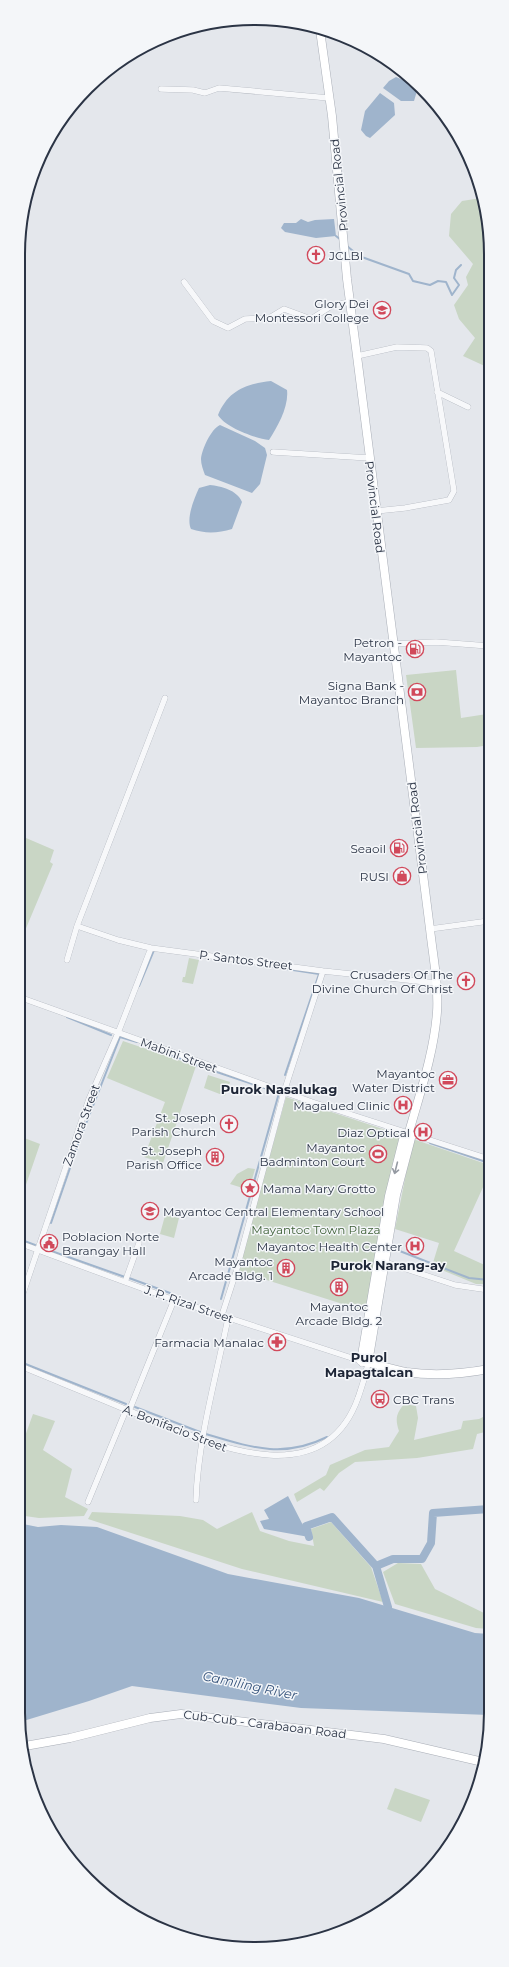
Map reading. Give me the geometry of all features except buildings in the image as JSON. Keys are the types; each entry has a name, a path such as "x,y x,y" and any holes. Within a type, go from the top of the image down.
{"main road":[{"name":"Provincial Road","path":"321,35 329,98 356,356 430,929 436,983 437,1012 434,1035 422,1086 408,1132 411,1138 393,1193 364,1362"},
{"path":"364,1362 405,1372 428,1374 484,1370"},
{"name":"Cub-Cub - Carabaoan Road","path":"27,1746 77,1736 150,1718 182,1714 379,1738 442,1751 479,1761"}],"street":[{"path":"161,89 193,90 205,93 219,88 329,98"},
{"path":"184,282 213,320 228,328 245,318 269,318 284,309 311,319 333,305 350,302"},
{"path":"356,356 397,347 427,348 431,351 454,491 449,500 405,508 376,511"},
{"path":"437,392 468,407"},
{"path":"273,452 369,458"},
{"path":"392,644 436,642 484,646"},
{"path":"67,960 77,926 165,698"},
{"path":"430,929 484,922"},
{"name":"P. Santos Street","path":"77,926 118,940 151,948 323,971 436,983"},
{"name":"Zamora Street","path":"25,1287 90,1099 118,1033 151,948"},
{"path":"222,1316 284,1092 323,971"},
{"name":"Mabini Street","path":"25,999 284,1092 484,1158"},
{"path":"125,1282 139,1243"},
{"name":"J. P. Rizal Street","path":"25,1245 174,1300 364,1362"},
{"path":"381,1261 455,1285 484,1289"},
{"path":"88,1502 174,1300"},
{"path":"196,1500 197,1473 202,1440 228,1318"},
{"name":"A. Bonifacio Street","path":"25,1368 202,1440 226,1448 257,1454 285,1455 314,1448 330,1440 346,1423 353,1410 366,1371 364,1362"}],"green space":[{"path":"477,199 484,239 484,366 463,356 475,338 459,319 454,305 468,285 466,277 473,264 449,236 451,214 462,201"},
{"path":"456,670 461,718 484,714 484,746 416,748 406,675"},
{"path":"25,838 54,850 50,862 53,864 25,931"},
{"path":"189,958 199,960 193,984 182,982 183,977 185,977"},
{"path":"123,1041 196,1066 163,1163 144,1157 165,1102 107,1078"},
{"path":"208,1075 230,1082 225,1096 204,1088"},
{"name":"Mayantoc Town Plaza","path":"286,1097 401,1135 383,1208 368,1312 238,1271"},
{"path":"25,1138 40,1144 25,1188"},
{"path":"413,1139 484,1163 484,1185 454,1251 484,1265 484,1284 476,1284 432,1266 439,1243 395,1229"},
{"path":"248,1168 255,1169 249,1190 230,1184 237,1174"},
{"path":"166,1212 174,1214 174,1217 179,1218 174,1238 160,1234"},
{"path":"404,1404 416,1406 418,1418 414,1440 461,1429 463,1421 479,1419 484,1416 484,1432 477,1434 473,1449 417,1458 355,1462 339,1473 324,1491 320,1488 297,1502 294,1494 326,1475 330,1465 365,1450 389,1447 399,1431 397,1417"},
{"path":"33,1414 55,1421 43,1450 72,1469 65,1497 88,1509 84,1516 39,1518 25,1516 25,1436"},
{"path":"92,1512 180,1516 203,1520 217,1529 252,1512 260,1531 289,1541 314,1546 311,1529 331,1522 371,1567 383,1602 242,1569 88,1519"},
{"path":"398,1563 421,1564 435,1589 484,1613 484,1629 476,1628 395,1604 383,1572"},
{"path":"395,1788 430,1800 421,1822 387,1809"}],"water":[{"path":"396,77 404,80 417,92 414,101 401,101 383,88 389,81"},
{"path":"380,93 394,103 395,115 370,138 361,130 365,111"},
{"path":"301,219 308,222 334,219 336,236 316,238 285,232 281,228 284,223 296,223"},
{"path":"271,381 287,390 287,396 285,409 269,440 256,437 233,428 218,415 227,400 238,390 253,384"},
{"path":"220,425 255,441 265,448 267,455 260,484 252,493 205,475 201,461 203,450 210,435"},
{"path":"210,485 219,486 233,492 242,502 232,529 202,532 191,529 189,520 197,492 199,488"},
{"path":"288,1496 309,1537 264,1529 260,1521 269,1519 264,1510"},
{"name":"Camiling River","path":"25,1524 38,1527 61,1525 97,1527 228,1574 359,1598 475,1633 484,1634 484,1715 301,1708 132,1686 25,1720"}],"waterway":[{"path":"336,236 341,240"},
{"path":"347,246 359,256 409,274 413,281 430,285 438,281 446,282 452,295 459,285 454,278 456,270 461,265"},
{"path":"139,986 154,950"},
{"path":"280,968 319,974 285,1075"},
{"path":"67,1017 111,1035"},
{"path":"51,1223 80,1139 120,1037 137,1042"},
{"path":"144,1045 195,1064"},
{"path":"196,1065 279,1093 221,1299"},
{"path":"430,1143 484,1161"},
{"path":"25,1241 35,1245"},
{"path":"40,1247 125,1277"},
{"path":"392,1248 469,1278 484,1280"},
{"path":"129,1278 170,1293"},
{"path":"25,1364 126,1404"},
{"path":"135,1407 200,1432"},
{"path":"206,1434 237,1443 266,1449 296,1448 311,1444 327,1437"},
{"path":"388,1607 376,1566 393,1559 422,1559 431,1543 433,1513 484,1509"},
{"path":"309,1537 306,1526 332,1517 376,1566"}],"place":[{"name":"JCLBI","path":"316,255"},
{"name":"Glory Dei Montessori College","path":"382,310"},
{"name":"Petron - Mayantoc","path":"415,649"},
{"name":"Signa Bank - Mayantoc Branch","path":"417,692"},
{"name":"Seaoil","path":"399,848"},
{"name":"RUSI","path":"402,876"},
{"name":"Crusaders Of The Divine Church Of Christ","path":"466,981"},
{"name":"Mayantoc Water District","path":"448,1080"},
{"name":"Magalued Clinic","path":"403,1105"},
{"name":"St. Joseph Parish Church","path":"229,1124"},
{"name":"Diaz Optical","path":"423,1132"},
{"name":"Mayantoc Badminton Court","path":"378,1154"},
{"name":"St. Joseph Parish Office","path":"215,1157"},
{"name":"Mama Mary Grotto","path":"250,1188"},
{"name":"Mayantoc Central Elementary School","path":"150,1211"},
{"name":"Poblacion Norte Barangay Hall","path":"49,1243"},
{"name":"Mayantoc Health Center","path":"415,1246"},
{"name":"Mayantoc Arcade Bldg. 1","path":"286,1268"},
{"name":"Mayantoc Arcade Bldg. 2","path":"339,1287"},
{"name":"Farmacia Manalac","path":"277,1342"},
{"name":"CBC Trans","path":"380,1399"}],"district":[{"name":"Purok Nasalukag","path":"279,1089"},
{"name":"Purok Narang-ay","path":"388,1265"},
{"name":"Purol Mapagtalcan","path":"369,1364"}]}
